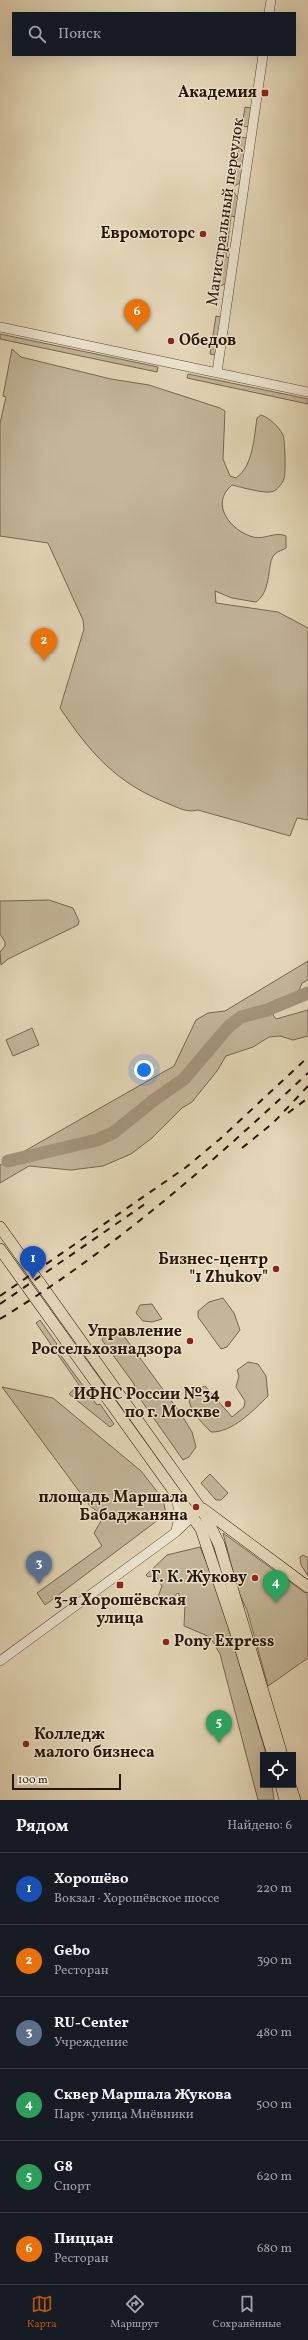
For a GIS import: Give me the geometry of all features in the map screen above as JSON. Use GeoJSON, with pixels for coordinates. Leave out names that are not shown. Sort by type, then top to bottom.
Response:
{"type":"FeatureCollection","features":[{"type":"Feature","properties":{"kind":"main road"},"geometry":{"type":"LineString","coordinates":[[0,1227],[200,1507],[209,1522],[218,1544],[281,1752]]}},
{"type":"Feature","properties":{"kind":"main road"},"geometry":{"type":"LineString","coordinates":[[0,1249],[173,1492],[193,1516],[208,1547],[272,1752]]}},
{"type":"Feature","properties":{"kind":"main road"},"geometry":{"type":"LineString","coordinates":[[200,1507],[234,1530],[308,1587]]}},
{"type":"Feature","properties":{"kind":"main road"},"geometry":{"type":"LineString","coordinates":[[193,1516],[234,1530]]}},
{"type":"Feature","properties":{"kind":"main road"},"geometry":{"type":"LineString","coordinates":[[218,1544],[218,1533],[220,1530],[234,1530]]}},
{"type":"Feature","properties":{"kind":"main road"},"geometry":{"type":"LineString","coordinates":[[282,1788],[284,1800]]}},
{"type":"Feature","properties":{"kind":"main road"},"geometry":{"type":"LineString","coordinates":[[291,1788],[295,1800]]}},
{"type":"Feature","properties":{"kind":"street"},"geometry":{"type":"LineString","coordinates":[[269,12],[271,0]]}},
{"type":"Feature","properties":{"kind":"street","name":"Магистральный переулок"},"geometry":{"type":"LineString","coordinates":[[217,372],[263,56]]}},
{"type":"Feature","properties":{"kind":"street"},"geometry":{"type":"LineString","coordinates":[[0,327],[308,392]]}},
{"type":"Feature","properties":{"kind":"street"},"geometry":{"type":"LineString","coordinates":[[173,1492],[180,1507],[176,1532]]}},
{"type":"Feature","properties":{"kind":"street"},"geometry":{"type":"LineString","coordinates":[[0,1661],[176,1532],[200,1507]]}},
{"type":"Feature","properties":{"kind":"shaded area"},"geometry":{"type":"Polygon","coordinates":[[[245,107],[251,108],[249,127],[242,126],[245,107]]]}},
{"type":"Feature","properties":{"kind":"shaded area"},"geometry":{"type":"Polygon","coordinates":[[[241,137],[247,138],[240,183],[234,186],[241,137]]]}},
{"type":"Feature","properties":{"kind":"shaded area"},"geometry":{"type":"Polygon","coordinates":[[[233,191],[238,198],[236,217],[231,216],[226,257],[230,258],[226,283],[219,287],[233,191]]]}},
{"type":"Feature","properties":{"kind":"shaded area"},"geometry":{"type":"Polygon","coordinates":[[[216,316],[221,317],[215,355],[210,354],[216,316]]]}},
{"type":"Feature","properties":{"kind":"shaded area"},"geometry":{"type":"Polygon","coordinates":[[[0,334],[158,367],[157,372],[0,339],[0,334]]]}},
{"type":"Feature","properties":{"kind":"shaded area"},"geometry":{"type":"Polygon","coordinates":[[[12,349],[21,357],[111,379],[149,385],[220,408],[225,411],[223,459],[230,476],[236,478],[242,473],[252,451],[257,418],[261,415],[268,418],[277,426],[283,435],[285,457],[284,479],[277,489],[271,492],[266,492],[232,485],[225,492],[222,500],[226,516],[237,529],[245,534],[257,538],[278,534],[286,536],[286,548],[276,553],[272,558],[265,591],[256,602],[232,598],[215,591],[216,603],[278,612],[308,628],[308,820],[297,818],[290,836],[198,810],[183,810],[150,796],[119,777],[106,765],[94,753],[60,708],[84,629],[83,620],[48,543],[0,536],[0,423],[6,397],[3,396],[12,349]]]}},
{"type":"Feature","properties":{"kind":"shaded area"},"geometry":{"type":"Polygon","coordinates":[[[188,374],[308,399],[308,404],[187,378],[188,374]]]}},
{"type":"Feature","properties":{"kind":"shaded area"},"geometry":{"type":"Polygon","coordinates":[[[49,900],[73,908],[79,921],[78,925],[8,959],[1,965],[0,952],[5,946],[5,942],[0,934],[0,901],[49,900]]]}},
{"type":"Feature","properties":{"kind":"shaded area"},"geometry":{"type":"Polygon","coordinates":[[[308,961],[308,980],[302,983],[298,993],[275,1000],[272,1004],[273,1015],[276,1019],[308,1010],[308,1036],[293,1040],[280,1036],[269,1037],[253,1047],[226,1056],[217,1071],[192,1102],[182,1108],[152,1138],[131,1154],[103,1166],[71,1170],[29,1166],[0,1183],[0,1165],[174,1066],[196,1020],[208,1013],[225,1011],[308,961]]]}},
{"type":"Feature","properties":{"kind":"shaded area"},"geometry":{"type":"Polygon","coordinates":[[[32,1028],[39,1045],[13,1056],[6,1040],[32,1028]]]}},
{"type":"Feature","properties":{"kind":"shaded area"},"geometry":{"type":"Polygon","coordinates":[[[223,1298],[234,1313],[240,1330],[227,1347],[221,1349],[198,1317],[198,1311],[209,1302],[223,1298]]]}},
{"type":"Feature","properties":{"kind":"shaded area"},"geometry":{"type":"Polygon","coordinates":[[[152,1304],[162,1319],[152,1322],[143,1321],[136,1313],[140,1305],[152,1304]]]}},
{"type":"Feature","properties":{"kind":"shaded area"},"geometry":{"type":"Polygon","coordinates":[[[40,1320],[57,1344],[54,1346],[97,1405],[100,1404],[114,1424],[110,1427],[69,1394],[79,1385],[36,1323],[40,1320]]]}},
{"type":"Feature","properties":{"kind":"shaded area"},"geometry":{"type":"Polygon","coordinates":[[[118,1328],[181,1414],[192,1432],[196,1447],[189,1457],[183,1460],[136,1393],[134,1384],[102,1340],[106,1332],[118,1328]]]}},
{"type":"Feature","properties":{"kind":"shaded area"},"geometry":{"type":"Polygon","coordinates":[[[248,1362],[258,1364],[266,1376],[268,1396],[235,1425],[227,1429],[211,1432],[193,1413],[189,1401],[196,1390],[205,1386],[232,1417],[244,1407],[245,1401],[236,1387],[239,1376],[237,1370],[248,1362]]]}},
{"type":"Feature","properties":{"kind":"shaded area"},"geometry":{"type":"Polygon","coordinates":[[[2,1387],[53,1398],[141,1471],[163,1499],[166,1514],[45,1605],[37,1593],[102,1546],[94,1533],[104,1516],[90,1506],[2,1387]]]}},
{"type":"Feature","properties":{"kind":"shaded area"},"geometry":{"type":"Polygon","coordinates":[[[210,1474],[228,1493],[221,1500],[216,1500],[201,1483],[210,1474]]]}},
{"type":"Feature","properties":{"kind":"shaded area"},"geometry":{"type":"Polygon","coordinates":[[[223,1533],[308,1595],[308,1658],[268,1686],[247,1610],[238,1591],[223,1533]]]}},
{"type":"Feature","properties":{"kind":"shaded area"},"geometry":{"type":"Polygon","coordinates":[[[200,1547],[215,1582],[265,1750],[265,1752],[260,1752],[260,1788],[272,1788],[274,1800],[258,1800],[220,1654],[210,1637],[184,1626],[185,1605],[178,1593],[161,1607],[156,1602],[162,1586],[155,1575],[148,1577],[146,1575],[167,1555],[200,1547]]]}},
{"type":"Feature","properties":{"kind":"shaded area"},"geometry":{"type":"Polygon","coordinates":[[[303,1555],[308,1558],[308,1576],[301,1565],[300,1557],[303,1555]]]}},
{"type":"Feature","properties":{"kind":"waterway"},"geometry":{"type":"LineString","coordinates":[[8,1161],[97,1140],[113,1133],[154,1100],[184,1079],[229,1026],[241,1017],[267,1010],[308,993]]}},
{"type":"Feature","properties":{"kind":"railway"},"geometry":{"type":"LineString","coordinates":[[0,1296],[185,1168],[220,1139],[308,1057]]}},
{"type":"Feature","properties":{"kind":"railway"},"geometry":{"type":"LineString","coordinates":[[0,1319],[42,1292],[122,1235],[235,1140],[308,1073]]}},
{"type":"Feature","properties":{"kind":"railway"},"geometry":{"type":"LineString","coordinates":[[242,1148],[273,1123],[308,1086]]}},
{"type":"Feature","properties":{"kind":"railway"},"geometry":{"type":"LineString","coordinates":[[288,1113],[308,1098]]}},
{"type":"Feature","properties":{"kind":"railway"},"geometry":{"type":"LineString","coordinates":[[0,1304],[145,1204]]}},
{"type":"Feature","properties":{"kind":"place","name":"Академия"},"geometry":{"type":"Point","coordinates":[265,93]}},
{"type":"Feature","properties":{"kind":"place","name":"Евромоторс"},"geometry":{"type":"Point","coordinates":[203,234]}},
{"type":"Feature","properties":{"kind":"place","name":"Пиццан"},"geometry":{"type":"Point","coordinates":[137,332]}},
{"type":"Feature","properties":{"kind":"place","name":"Обедов"},"geometry":{"type":"Point","coordinates":[171,341]}},
{"type":"Feature","properties":{"kind":"place","name":"Gebo"},"geometry":{"type":"Point","coordinates":[44,661]}},
{"type":"Feature","properties":{"kind":"place","name":"Бизнес-центр \"1 Zhukov\""},"geometry":{"type":"Point","coordinates":[276,1269]}},
{"type":"Feature","properties":{"kind":"place","name":"Хорошёво"},"geometry":{"type":"Point","coordinates":[33,1279]}},
{"type":"Feature","properties":{"kind":"place","name":"Управление Россельхознадзора"},"geometry":{"type":"Point","coordinates":[190,1341]}},
{"type":"Feature","properties":{"kind":"place","name":"ИФНС России №34 по г. Москве"},"geometry":{"type":"Point","coordinates":[228,1404]}},
{"type":"Feature","properties":{"kind":"place","name":"площадь Маршала Бабаджаняна"},"geometry":{"type":"Point","coordinates":[196,1507]}},
{"type":"Feature","properties":{"kind":"place","name":"Г. К. Жукову"},"geometry":{"type":"Point","coordinates":[255,1578]}},
{"type":"Feature","properties":{"kind":"place","name":"RU-Center"},"geometry":{"type":"Point","coordinates":[39,1584]}},
{"type":"Feature","properties":{"kind":"place","name":"3-я Хорошёвская улица"},"geometry":{"type":"Point","coordinates":[120,1585]}},
{"type":"Feature","properties":{"kind":"place","name":"Сквер Маршала Жукова"},"geometry":{"type":"Point","coordinates":[276,1603]}},
{"type":"Feature","properties":{"kind":"place","name":"Pony Express"},"geometry":{"type":"Point","coordinates":[166,1642]}},
{"type":"Feature","properties":{"kind":"place","name":"G8"},"geometry":{"type":"Point","coordinates":[219,1743]}},
{"type":"Feature","properties":{"kind":"place","name":"Колледж малого бизнеса"},"geometry":{"type":"Point","coordinates":[26,1744]}}]}
